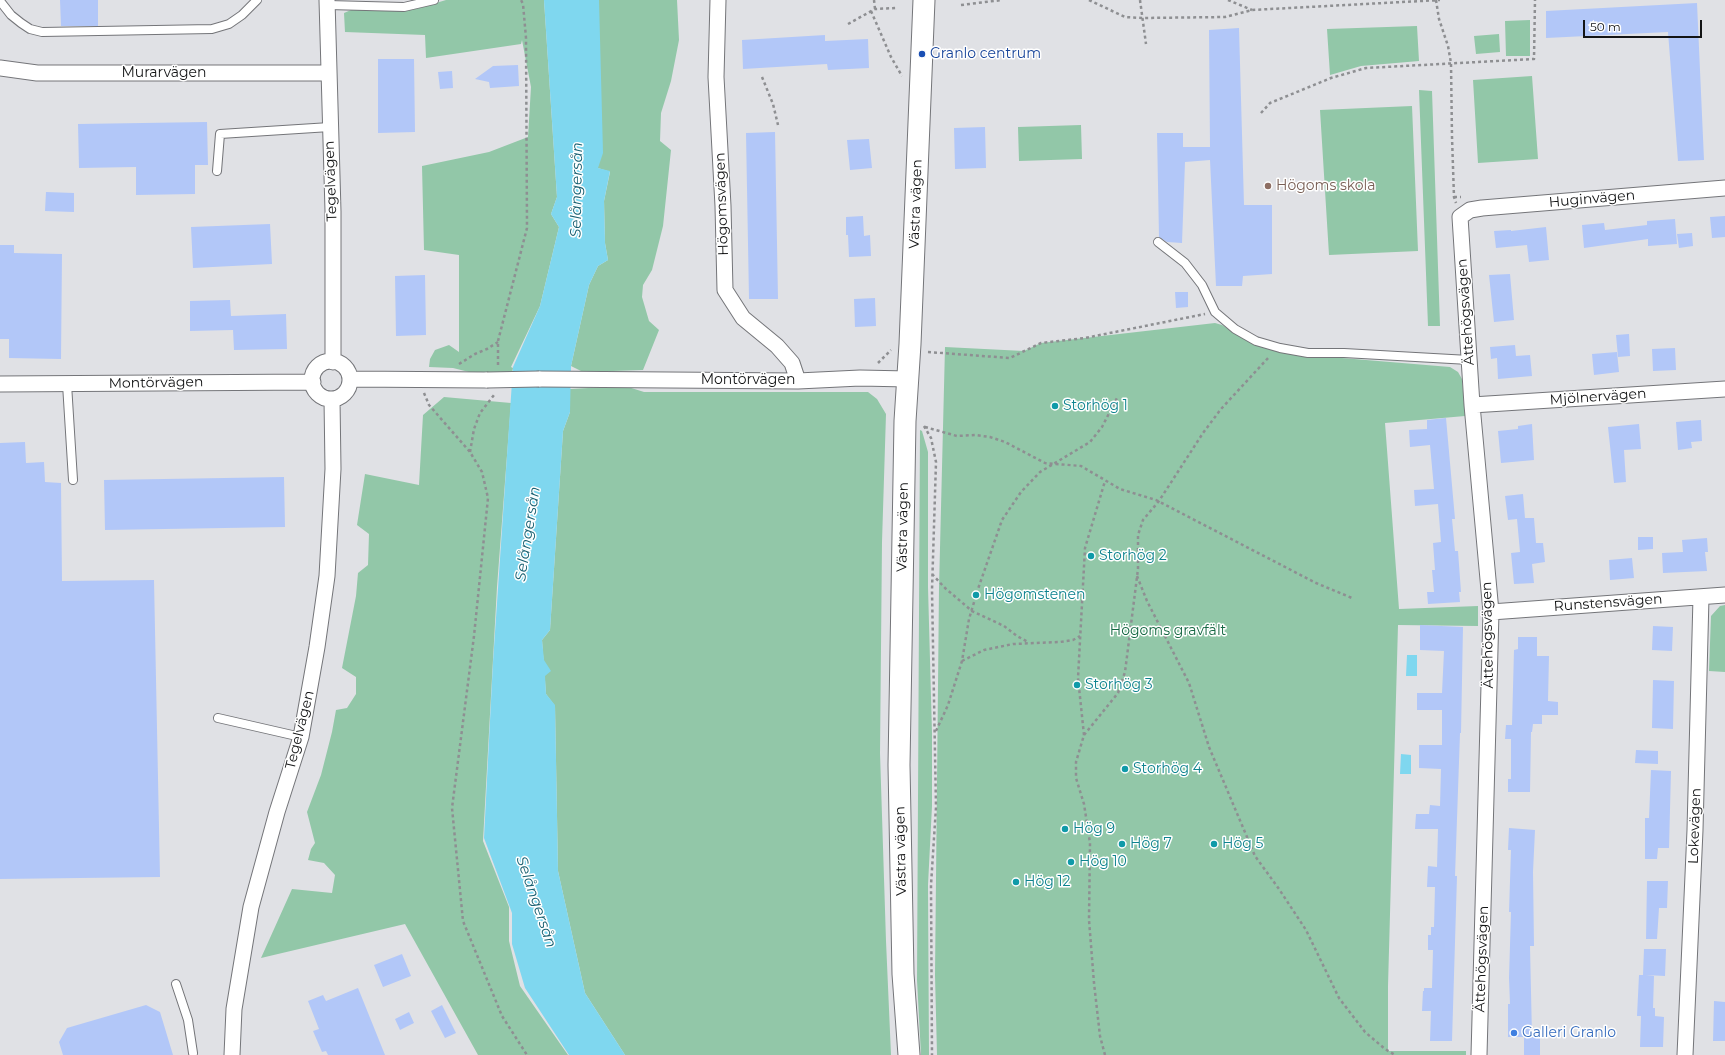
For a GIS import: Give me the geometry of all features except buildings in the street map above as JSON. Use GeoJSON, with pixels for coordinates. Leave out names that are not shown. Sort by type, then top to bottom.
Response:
{"type":"FeatureCollection","features":[{"type":"Feature","properties":{"kind":"street","name":"Högomsvägen"},"geometry":{"type":"LineString","coordinates":[[718,0],[716,77],[723,206],[725,290],[742,318],[777,346],[792,363],[798,381]]}},
{"type":"Feature","properties":{"kind":"street","name":"Västra vägen"},"geometry":{"type":"LineString","coordinates":[[909,1055],[903,974],[899,765],[905,429],[924,0]]}},
{"type":"Feature","properties":{"kind":"street","name":"Tegelvägen"},"geometry":{"type":"LineString","coordinates":[[328,3],[333,211],[333,362]]}},
{"type":"Feature","properties":{"kind":"street","name":"Murarvägen"},"geometry":{"type":"LineString","coordinates":[[0,68],[37,73],[329,73]]}},
{"type":"Feature","properties":{"kind":"street","name":"Huginvägen"},"geometry":{"type":"LineString","coordinates":[[1460,217],[1470,210],[1482,208],[1725,188]]}},
{"type":"Feature","properties":{"kind":"street","name":"Ättehögsvägen"},"geometry":{"type":"LineString","coordinates":[[1460,217],[1472,405],[1491,612],[1479,1055]]}},
{"type":"Feature","properties":{"kind":"street"},"geometry":{"type":"LineString","coordinates":[[333,362],[345,367],[350,379],[350,385],[347,391],[342,396],[332,399],[318,394],[313,382],[313,375],[321,365],[333,362]]}},
{"type":"Feature","properties":{"kind":"street","name":"Montörvägen"},"geometry":{"type":"LineString","coordinates":[[492,385],[588,379],[798,381],[860,378],[908,379]]}},
{"type":"Feature","properties":{"kind":"street"},"geometry":{"type":"LineString","coordinates":[[350,379],[449,380],[492,385]]}},
{"type":"Feature","properties":{"kind":"street","name":"Montörvägen"},"geometry":{"type":"LineString","coordinates":[[0,384],[313,382]]}},
{"type":"Feature","properties":{"kind":"street","name":"Mjölnervägen"},"geometry":{"type":"LineString","coordinates":[[1472,405],[1725,389]]}},
{"type":"Feature","properties":{"kind":"street","name":"Tegelvägen"},"geometry":{"type":"LineString","coordinates":[[232,1055],[234,1009],[251,907],[277,812],[301,738],[318,648],[327,576],[333,469],[332,399]]}},
{"type":"Feature","properties":{"kind":"street","name":"Runstensvägen"},"geometry":{"type":"LineString","coordinates":[[1491,612],[1725,595]]}},
{"type":"Feature","properties":{"kind":"street","name":"Lokevägen"},"geometry":{"type":"LineString","coordinates":[[1685,1055],[1695,830],[1701,597]]}},
{"type":"Feature","properties":{"kind":"lane"},"geometry":{"type":"LineString","coordinates":[[0,1],[11,15],[21,23],[30,29],[42,32],[212,29],[233,22],[242,16],[256,0]]}},
{"type":"Feature","properties":{"kind":"lane"},"geometry":{"type":"LineString","coordinates":[[328,3],[404,7],[434,0]]}},
{"type":"Feature","properties":{"kind":"lane"},"geometry":{"type":"LineString","coordinates":[[217,171],[220,134],[330,127]]}},
{"type":"Feature","properties":{"kind":"lane"},"geometry":{"type":"LineString","coordinates":[[1158,242],[1185,263],[1202,284],[1215,312],[1234,329],[1256,341],[1277,348],[1308,353],[1344,353],[1469,360]]}},
{"type":"Feature","properties":{"kind":"lane"},"geometry":{"type":"LineString","coordinates":[[67,384],[73,480]]}},
{"type":"Feature","properties":{"kind":"lane"},"geometry":{"type":"LineString","coordinates":[[218,718],[301,738]]}},
{"type":"Feature","properties":{"kind":"lane"},"geometry":{"type":"LineString","coordinates":[[176,984],[188,1020],[193,1053]]}},
{"type":"Feature","properties":{"kind":"path"},"geometry":{"type":"LineString","coordinates":[[498,369],[498,341],[526,228],[526,38],[523,4],[521,0]]}},
{"type":"Feature","properties":{"kind":"path"},"geometry":{"type":"LineString","coordinates":[[874,0],[875,9]]}},
{"type":"Feature","properties":{"kind":"path"},"geometry":{"type":"LineString","coordinates":[[961,5],[1002,0]]}},
{"type":"Feature","properties":{"kind":"path"},"geometry":{"type":"LineString","coordinates":[[1089,0],[1125,17],[1142,18],[1225,17],[1252,10],[1440,0]]}},
{"type":"Feature","properties":{"kind":"path"},"geometry":{"type":"LineString","coordinates":[[1228,0],[1252,10]]}},
{"type":"Feature","properties":{"kind":"path"},"geometry":{"type":"LineString","coordinates":[[1340,0],[1340,5]]}},
{"type":"Feature","properties":{"kind":"path"},"geometry":{"type":"LineString","coordinates":[[1436,0],[1439,19],[1448,46],[1451,63],[1454,197],[1460,217]]}},
{"type":"Feature","properties":{"kind":"path"},"geometry":{"type":"LineString","coordinates":[[1261,113],[1270,103],[1331,78],[1366,68],[1534,59],[1535,0]]}},
{"type":"Feature","properties":{"kind":"path"},"geometry":{"type":"LineString","coordinates":[[1140,1],[1146,44]]}},
{"type":"Feature","properties":{"kind":"path"},"geometry":{"type":"LineString","coordinates":[[848,24],[875,9],[896,8]]}},
{"type":"Feature","properties":{"kind":"path"},"geometry":{"type":"LineString","coordinates":[[871,11],[891,57],[903,78]]}},
{"type":"Feature","properties":{"kind":"path"},"geometry":{"type":"LineString","coordinates":[[762,77],[773,104],[778,125]]}},
{"type":"Feature","properties":{"kind":"path"},"geometry":{"type":"LineString","coordinates":[[922,352],[1010,358],[1041,343],[1085,338],[1215,312]]}},
{"type":"Feature","properties":{"kind":"path"},"geometry":{"type":"LineString","coordinates":[[449,380],[456,367],[462,361],[487,349],[498,341]]}},
{"type":"Feature","properties":{"kind":"path"},"geometry":{"type":"LineString","coordinates":[[1105,1055],[1100,1036],[1093,976],[1089,920],[1090,843],[1084,804],[1076,778],[1076,762],[1084,735],[1118,693],[1125,672],[1137,576],[1139,530],[1146,515],[1159,501],[1203,433],[1221,409],[1277,348]]}},
{"type":"Feature","properties":{"kind":"path"},"geometry":{"type":"LineString","coordinates":[[470,452],[474,429],[492,385]]}},
{"type":"Feature","properties":{"kind":"path"},"geometry":{"type":"LineString","coordinates":[[935,731],[948,705],[962,662],[972,611],[1002,520],[1020,492],[1040,472],[1090,442],[1102,427],[1118,396]]}},
{"type":"Feature","properties":{"kind":"path"},"geometry":{"type":"LineString","coordinates":[[426,398],[429,406],[470,452],[482,472],[488,498],[474,636],[452,808],[463,921],[502,1016],[527,1055]]}},
{"type":"Feature","properties":{"kind":"path"},"geometry":{"type":"LineString","coordinates":[[920,424],[924,427],[931,438],[936,462],[932,574],[936,808],[931,885],[932,1055]]}},
{"type":"Feature","properties":{"kind":"path"},"geometry":{"type":"LineString","coordinates":[[924,427],[957,436],[974,435],[990,437],[1005,442],[1045,463],[1081,466],[1120,489],[1159,501],[1316,583],[1352,598]]}},
{"type":"Feature","properties":{"kind":"path"},"geometry":{"type":"LineString","coordinates":[[1084,735],[1078,678],[1085,548],[1105,481]]}},
{"type":"Feature","properties":{"kind":"path"},"geometry":{"type":"LineString","coordinates":[[932,574],[972,611],[1004,626],[1017,636],[1029,642]]}},
{"type":"Feature","properties":{"kind":"path"},"geometry":{"type":"LineString","coordinates":[[1137,576],[1147,601],[1189,683],[1209,747],[1255,856],[1306,930],[1338,998],[1366,1032],[1385,1049],[1396,1055]]}},
{"type":"Feature","properties":{"kind":"path"},"geometry":{"type":"LineString","coordinates":[[962,662],[984,650],[1029,642],[1060,642],[1080,636]]}},
{"type":"Feature","properties":{"kind":"green space"},"geometry":{"type":"Polygon","coordinates":[[[446,0],[544,0],[557,197],[551,214],[559,227],[540,306],[511,367],[513,368],[512,373],[477,374],[453,368],[429,367],[430,359],[435,350],[449,345],[459,352],[459,255],[424,250],[422,166],[489,152],[528,137],[531,87],[522,40],[521,44],[426,58],[425,35],[345,32],[344,13],[351,10],[416,9],[446,0]]]}},
{"type":"Feature","properties":{"kind":"green space"},"geometry":{"type":"Polygon","coordinates":[[[599,0],[677,0],[679,40],[671,81],[661,113],[660,141],[671,150],[663,226],[652,270],[643,285],[642,297],[649,321],[659,330],[643,370],[583,372],[571,366],[589,285],[598,266],[608,260],[605,243],[604,201],[610,172],[598,168],[599,0]]]}},
{"type":"Feature","properties":{"kind":"green space"},"geometry":{"type":"Polygon","coordinates":[[[1530,20],[1530,56],[1506,56],[1505,21],[1530,20]]]}},
{"type":"Feature","properties":{"kind":"green space"},"geometry":{"type":"Polygon","coordinates":[[[1417,26],[1419,61],[1361,66],[1330,75],[1327,29],[1417,26]]]}},
{"type":"Feature","properties":{"kind":"green space"},"geometry":{"type":"Polygon","coordinates":[[[1499,34],[1500,52],[1476,54],[1474,36],[1499,34]]]}},
{"type":"Feature","properties":{"kind":"green space"},"geometry":{"type":"Polygon","coordinates":[[[1532,76],[1538,159],[1478,163],[1473,80],[1532,76]]]}},
{"type":"Feature","properties":{"kind":"green space"},"geometry":{"type":"Polygon","coordinates":[[[1419,90],[1432,91],[1440,326],[1428,326],[1419,90]]]}},
{"type":"Feature","properties":{"kind":"green space"},"geometry":{"type":"Polygon","coordinates":[[[1412,106],[1418,251],[1329,255],[1320,110],[1412,106]]]}},
{"type":"Feature","properties":{"kind":"green space"},"geometry":{"type":"Polygon","coordinates":[[[1081,125],[1082,159],[1019,161],[1018,127],[1081,125]]]}},
{"type":"Feature","properties":{"kind":"green space","name":"Högoms gravfält"},"geometry":{"type":"Polygon","coordinates":[[[1215,323],[1222,325],[1241,337],[1261,346],[1294,354],[1450,367],[1458,372],[1462,379],[1465,416],[1385,423],[1399,609],[1478,606],[1478,626],[1398,625],[1388,986],[1388,1051],[1466,1051],[1466,1055],[937,1055],[935,975],[939,588],[945,347],[1024,351],[1041,343],[1215,323]]]}},
{"type":"Feature","properties":{"kind":"green space"},"geometry":{"type":"Polygon","coordinates":[[[625,386],[644,392],[868,392],[877,399],[886,414],[882,542],[880,753],[891,1055],[625,1055],[585,993],[558,871],[555,706],[546,694],[542,640],[550,630],[563,431],[570,412],[570,389],[625,386]]]}},
{"type":"Feature","properties":{"kind":"green space"},"geometry":{"type":"Polygon","coordinates":[[[444,397],[511,403],[497,587],[483,841],[509,907],[509,941],[520,986],[568,1055],[478,1055],[405,924],[261,958],[292,889],[332,893],[335,875],[324,863],[308,860],[311,849],[315,843],[307,812],[321,775],[336,710],[347,708],[356,694],[356,677],[342,668],[356,596],[358,573],[368,565],[369,534],[357,525],[365,474],[419,485],[423,415],[444,397]]]}},
{"type":"Feature","properties":{"kind":"green space"},"geometry":{"type":"Polygon","coordinates":[[[920,430],[922,431],[928,452],[928,587],[932,733],[932,806],[928,885],[929,1055],[921,1055],[917,980],[920,430]]]}},
{"type":"Feature","properties":{"kind":"green space"},"geometry":{"type":"Polygon","coordinates":[[[1725,605],[1725,672],[1709,671],[1711,616],[1720,606],[1725,605]]]}},
{"type":"Feature","properties":{"kind":"water","name":"Selångersån"},"geometry":{"type":"Polygon","coordinates":[[[544,0],[599,0],[603,153],[598,168],[610,171],[604,201],[605,243],[608,260],[598,266],[589,285],[571,366],[570,412],[563,431],[550,630],[542,640],[544,660],[551,671],[545,676],[546,694],[555,705],[558,871],[585,993],[625,1055],[569,1055],[525,988],[512,944],[512,913],[484,838],[493,662],[513,367],[540,306],[559,227],[551,214],[557,197],[544,0]]]}},
{"type":"Feature","properties":{"kind":"water"},"geometry":{"type":"Polygon","coordinates":[[[1407,655],[1417,655],[1417,676],[1406,676],[1407,655]]]}},
{"type":"Feature","properties":{"kind":"water"},"geometry":{"type":"Polygon","coordinates":[[[1401,754],[1411,755],[1411,774],[1400,774],[1401,754]]]}},
{"type":"Feature","properties":{"kind":"place","name":"Granlo centrum"},"geometry":{"type":"Point","coordinates":[922,54]}},
{"type":"Feature","properties":{"kind":"place","name":"Högoms skola"},"geometry":{"type":"Point","coordinates":[1268,186]}},
{"type":"Feature","properties":{"kind":"place","name":"Storhög 1"},"geometry":{"type":"Point","coordinates":[1055,406]}},
{"type":"Feature","properties":{"kind":"place","name":"Storhög 2"},"geometry":{"type":"Point","coordinates":[1091,556]}},
{"type":"Feature","properties":{"kind":"place","name":"Högomstenen"},"geometry":{"type":"Point","coordinates":[976,595]}},
{"type":"Feature","properties":{"kind":"place","name":"Storhög 3"},"geometry":{"type":"Point","coordinates":[1077,685]}},
{"type":"Feature","properties":{"kind":"place","name":"Storhög 4"},"geometry":{"type":"Point","coordinates":[1125,769]}},
{"type":"Feature","properties":{"kind":"place","name":"Hög 9"},"geometry":{"type":"Point","coordinates":[1065,829]}},
{"type":"Feature","properties":{"kind":"place","name":"Hög 7"},"geometry":{"type":"Point","coordinates":[1122,844]}},
{"type":"Feature","properties":{"kind":"place","name":"Hög 5"},"geometry":{"type":"Point","coordinates":[1214,844]}},
{"type":"Feature","properties":{"kind":"place","name":"Hög 10"},"geometry":{"type":"Point","coordinates":[1071,862]}},
{"type":"Feature","properties":{"kind":"place","name":"Hög 12"},"geometry":{"type":"Point","coordinates":[1016,882]}},
{"type":"Feature","properties":{"kind":"place","name":"Galleri Granlo"},"geometry":{"type":"Point","coordinates":[1514,1033]}}]}
